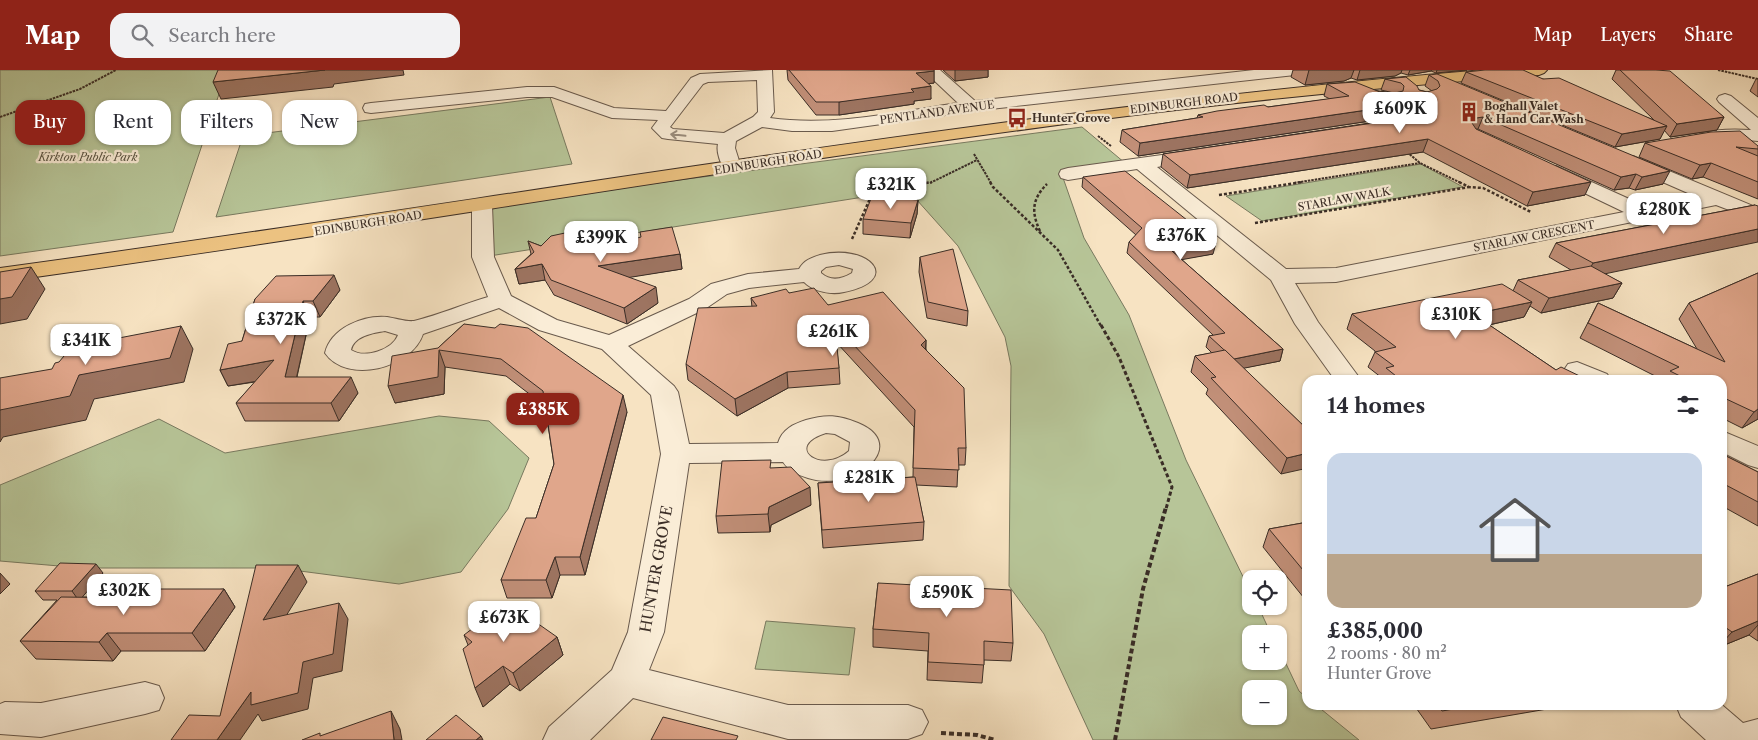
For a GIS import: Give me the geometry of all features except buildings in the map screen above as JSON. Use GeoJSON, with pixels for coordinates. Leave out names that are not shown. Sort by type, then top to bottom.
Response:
{"type":"FeatureCollection","features":[{"type":"Feature","properties":{"kind":"main road","name":"EDINBURGH ROAD"},"geometry":{"type":"LineString","coordinates":[[0,275],[166,254],[732,167],[1074,117],[1208,100],[1402,80],[1428,90],[1540,70]]}},
{"type":"Feature","properties":{"kind":"street"},"geometry":{"type":"LineString","coordinates":[[931,70],[972,106]]}},
{"type":"Feature","properties":{"kind":"street","name":"PENTLAND AVENUE"},"geometry":{"type":"LineString","coordinates":[[759,121],[792,126],[832,126],[972,106],[1295,70]]}},
{"type":"Feature","properties":{"kind":"street"},"geometry":{"type":"LineString","coordinates":[[764,73],[766,112],[759,121],[727,139],[668,134],[661,128],[671,116],[691,77],[764,73]]}},
{"type":"Feature","properties":{"kind":"street"},"geometry":{"type":"LineString","coordinates":[[1352,85],[1386,99]]}},
{"type":"Feature","properties":{"kind":"street"},"geometry":{"type":"LineString","coordinates":[[1428,90],[1469,93]]}},
{"type":"Feature","properties":{"kind":"street"},"geometry":{"type":"LineString","coordinates":[[371,108],[527,92],[554,92],[612,112],[671,116]]}},
{"type":"Feature","properties":{"kind":"street"},"geometry":{"type":"LineString","coordinates":[[1725,99],[1758,127]]}},
{"type":"Feature","properties":{"kind":"street"},"geometry":{"type":"LineString","coordinates":[[1689,140],[1736,134],[1758,136]]}},
{"type":"Feature","properties":{"kind":"street"},"geometry":{"type":"LineString","coordinates":[[1707,137],[1750,153]]}},
{"type":"Feature","properties":{"kind":"street"},"geometry":{"type":"LineString","coordinates":[[727,139],[726,148],[732,167]]}},
{"type":"Feature","properties":{"kind":"street"},"geometry":{"type":"LineString","coordinates":[[1642,149],[1615,154],[1758,215]]}},
{"type":"Feature","properties":{"kind":"street"},"geometry":{"type":"LineString","coordinates":[[1068,174],[1218,152]]}},
{"type":"Feature","properties":{"kind":"street"},"geometry":{"type":"LineString","coordinates":[[1139,164],[1187,200],[1280,276],[1307,324],[1344,375]]}},
{"type":"Feature","properties":{"kind":"street"},"geometry":{"type":"LineString","coordinates":[[1540,165],[1645,214]]}},
{"type":"Feature","properties":{"kind":"street","name":"STARLAW CRESCENT"},"geometry":{"type":"LineString","coordinates":[[1280,276],[1336,275],[1718,199]]}},
{"type":"Feature","properties":{"kind":"street"},"geometry":{"type":"LineString","coordinates":[[410,330],[501,300],[483,257],[482,206]]}},
{"type":"Feature","properties":{"kind":"street"},"geometry":{"type":"LineString","coordinates":[[611,344],[697,304],[719,289],[748,281],[809,275],[818,283],[835,286],[859,280],[865,272],[864,267],[859,263],[844,258]]}},
{"type":"Feature","properties":{"kind":"street","name":"HUNTER GROVE"},"geometry":{"type":"LineString","coordinates":[[501,300],[548,325],[611,344],[664,392],[676,454],[646,632],[626,680],[563,740]]}},
{"type":"Feature","properties":{"kind":"street"},"geometry":{"type":"LineString","coordinates":[[1727,442],[1758,458]]}},
{"type":"Feature","properties":{"kind":"street"},"geometry":{"type":"LineString","coordinates":[[676,454],[791,452]]}},
{"type":"Feature","properties":{"kind":"street"},"geometry":{"type":"LineString","coordinates":[[626,680],[789,731],[908,722]]}},
{"type":"Feature","properties":{"kind":"street"},"geometry":{"type":"LineString","coordinates":[[2,716],[41,720],[145,698]]}},
{"type":"Feature","properties":{"kind":"street"},"geometry":{"type":"LineString","coordinates":[[1701,710],[1734,740]]}},
{"type":"Feature","properties":{"kind":"street"},"geometry":{"type":"LineString","coordinates":[[1745,740],[1758,737]]}},
{"type":"Feature","properties":{"kind":"path"},"geometry":{"type":"LineString","coordinates":[[0,118],[80,89],[116,70]]}},
{"type":"Feature","properties":{"kind":"path"},"geometry":{"type":"LineString","coordinates":[[1718,70],[1758,78]]}},
{"type":"Feature","properties":{"kind":"path"},"geometry":{"type":"LineString","coordinates":[[1074,117],[1139,164]]}},
{"type":"Feature","properties":{"kind":"path"},"geometry":{"type":"LineString","coordinates":[[965,132],[977,160],[993,187],[1058,250],[1119,357],[1172,487],[1143,589],[1115,740]]}},
{"type":"Feature","properties":{"kind":"path","name":"STARLAW WALK"},"geometry":{"type":"LineString","coordinates":[[1406,151],[1420,163],[1468,187]]}},
{"type":"Feature","properties":{"kind":"path"},"geometry":{"type":"LineString","coordinates":[[844,258],[873,192],[928,184],[977,160]]}},
{"type":"Feature","properties":{"kind":"path","name":"STARLAW WALK"},"geometry":{"type":"LineString","coordinates":[[1187,200],[1420,163]]}},
{"type":"Feature","properties":{"kind":"path"},"geometry":{"type":"LineString","coordinates":[[1043,235],[1032,214],[1032,203],[1045,186],[1055,178],[1068,174]]}},
{"type":"Feature","properties":{"kind":"path","name":"STARLAW WALK"},"geometry":{"type":"LineString","coordinates":[[1223,229],[1468,187],[1483,188],[1564,230]]}},
{"type":"Feature","properties":{"kind":"path"},"geometry":{"type":"LineString","coordinates":[[908,722],[928,733],[977,735],[994,740]]}},
{"type":"Feature","properties":{"kind":"green space","name":"Kirkton Public Park"},"geometry":{"type":"Polygon","coordinates":[[[0,70],[227,70],[217,100],[181,100],[181,145],[202,145],[173,232],[0,256],[0,70]]]}},
{"type":"Feature","properties":{"kind":"green space"},"geometry":{"type":"Polygon","coordinates":[[[550,97],[572,164],[216,217],[240,145],[272,145],[272,132],[282,131],[282,145],[357,145],[357,122],[550,97]]]}},
{"type":"Feature","properties":{"kind":"green space"},"geometry":{"type":"Polygon","coordinates":[[[1082,127],[1125,163],[1061,172],[1084,238],[1129,315],[1186,460],[1242,575],[1242,615],[1262,615],[1267,625],[1242,625],[1242,670],[1287,670],[1287,666],[1302,694],[1302,710],[1322,710],[1359,740],[1093,740],[1044,634],[1009,586],[1011,366],[1005,337],[958,246],[908,190],[483,257],[482,206],[1082,127]]]}},
{"type":"Feature","properties":{"kind":"green space"},"geometry":{"type":"Polygon","coordinates":[[[1421,164],[1463,187],[1262,221],[1226,196],[1421,164]]]}},
{"type":"Feature","properties":{"kind":"green space"},"geometry":{"type":"Polygon","coordinates":[[[439,416],[489,421],[529,458],[508,509],[461,572],[399,584],[277,568],[83,568],[0,561],[0,485],[159,419],[225,453],[439,416]]]}},
{"type":"Feature","properties":{"kind":"green space"},"geometry":{"type":"Polygon","coordinates":[[[766,621],[855,628],[849,675],[755,669],[766,621]]]}},
{"type":"Feature","properties":{"kind":"place","name":"Boghall Valet & Hand Car Wash"},"geometry":{"type":"Point","coordinates":[1469,112]}},
{"type":"Feature","properties":{"kind":"place","name":"Hunter Grove"},"geometry":{"type":"Point","coordinates":[1017,118]}}]}
